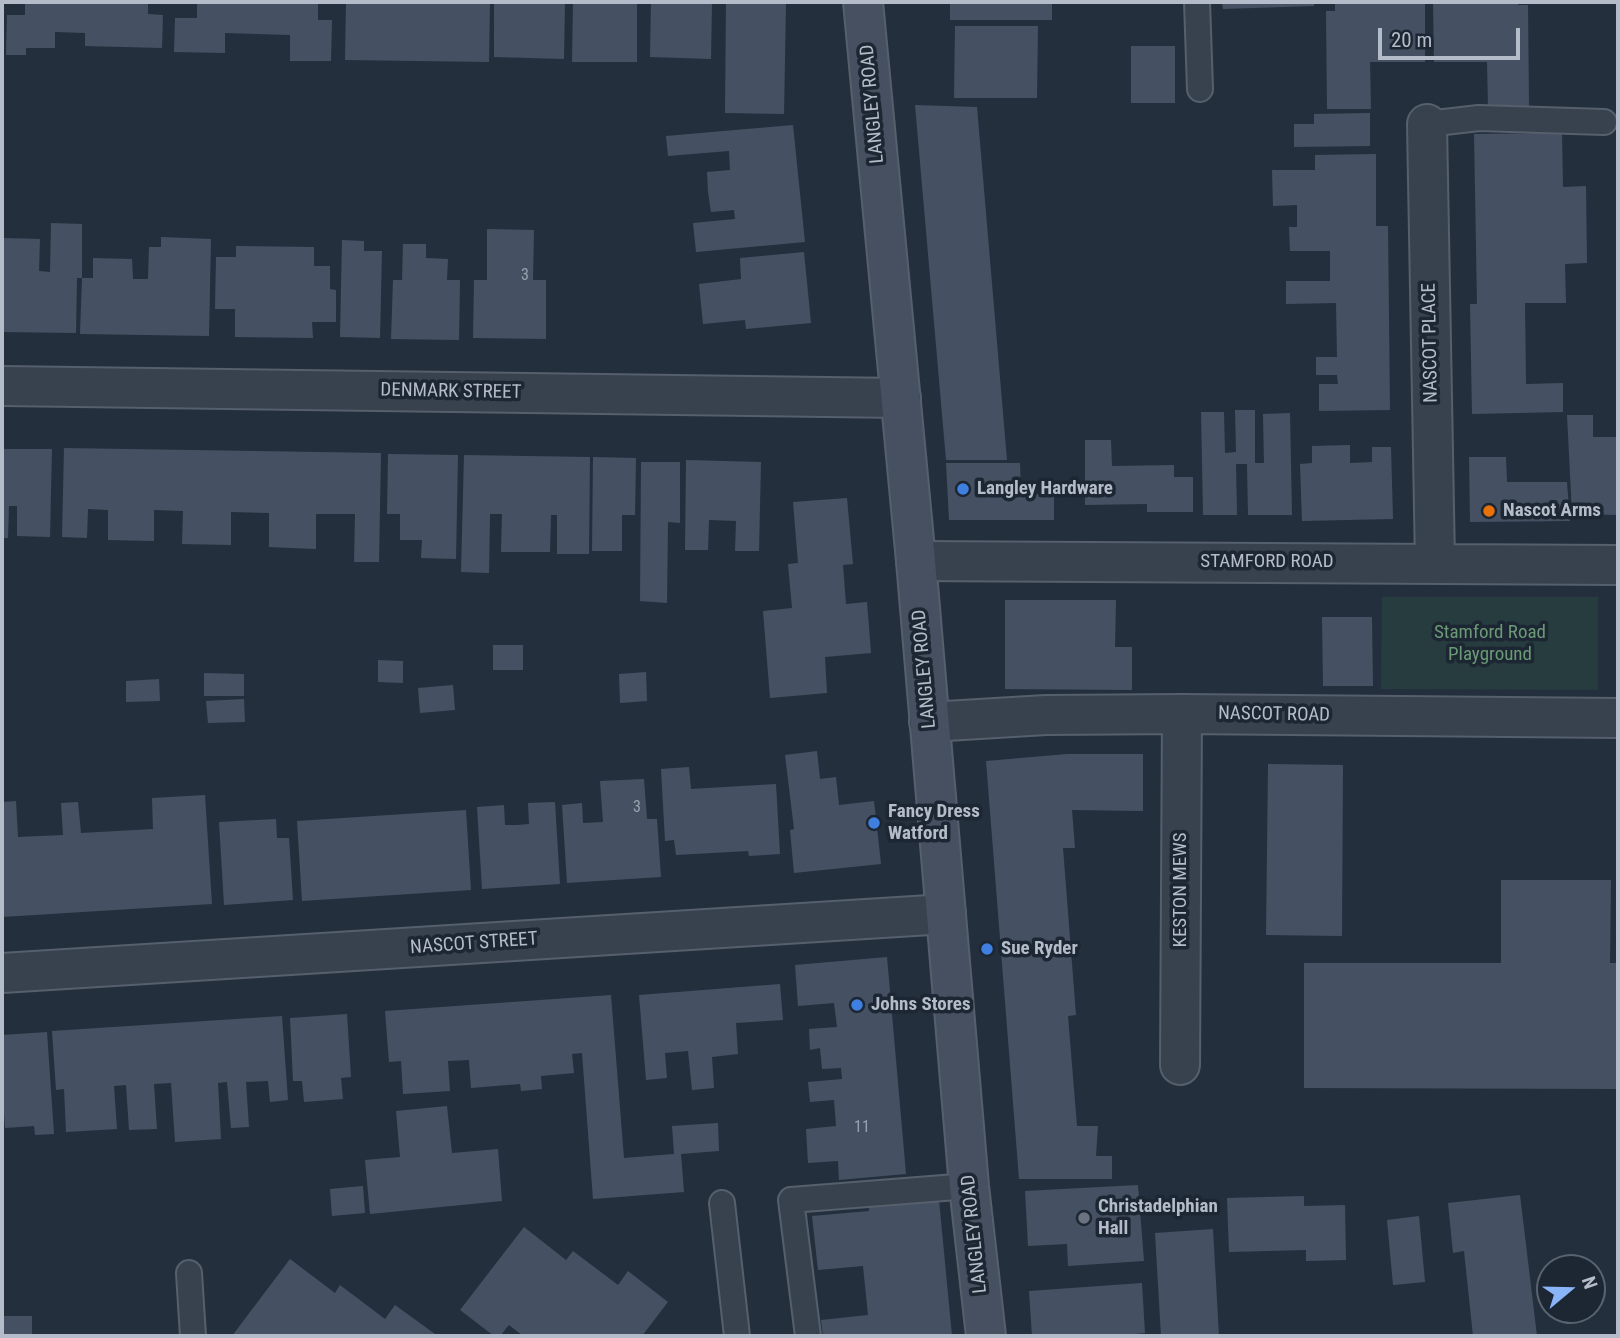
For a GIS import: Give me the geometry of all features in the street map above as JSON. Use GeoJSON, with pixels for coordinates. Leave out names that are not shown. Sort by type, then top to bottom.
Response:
{"type":"FeatureCollection","features":[{"type":"Feature","properties":{"kind":"street","name":"LANGLEY ROAD"},"geometry":{"type":"LineString","coordinates":[[863,2],[916,561],[969,1186],[986,1336]]}},
{"type":"Feature","properties":{"kind":"street","name":"NASCOT PLACE"},"geometry":{"type":"LineString","coordinates":[[1427,124],[1435,563]]}},
{"type":"Feature","properties":{"kind":"street","name":"DENMARK STREET"},"geometry":{"type":"LineString","coordinates":[[2,386],[901,398]]}},
{"type":"Feature","properties":{"kind":"street","name":"STAMFORD ROAD"},"geometry":{"type":"LineString","coordinates":[[916,561],[1618,565]]}},
{"type":"Feature","properties":{"kind":"street","name":"NASCOT ROAD"},"geometry":{"type":"LineString","coordinates":[[929,722],[1046,715],[1182,714],[1618,718]]}},
{"type":"Feature","properties":{"kind":"street","name":"KESTON MEWS"},"geometry":{"type":"LineString","coordinates":[[1180,1065],[1182,714]]}},
{"type":"Feature","properties":{"kind":"street","name":"NASCOT STREET"},"geometry":{"type":"LineString","coordinates":[[2,973],[946,914]]}},
{"type":"Feature","properties":{"kind":"lane"},"geometry":{"type":"LineString","coordinates":[[1197,2],[1200,89]]}},
{"type":"Feature","properties":{"kind":"lane"},"geometry":{"type":"LineString","coordinates":[[1427,124],[1479,118],[1604,122]]}},
{"type":"Feature","properties":{"kind":"lane"},"geometry":{"type":"LineString","coordinates":[[808,1336],[791,1200],[969,1186]]}},
{"type":"Feature","properties":{"kind":"lane"},"geometry":{"type":"LineString","coordinates":[[722,1203],[737,1336]]}},
{"type":"Feature","properties":{"kind":"lane"},"geometry":{"type":"LineString","coordinates":[[189,1273],[192,1336]]}},
{"type":"Feature","properties":{"kind":"green space","name":"Stamford Road Playground"},"geometry":{"type":"Polygon","coordinates":[[[1382,597],[1598,597],[1598,690],[1381,689],[1382,597]]]}},
{"type":"Feature","properties":{"kind":"building"},"geometry":{"type":"Polygon","coordinates":[[[25,2],[148,2],[148,14],[163,15],[162,48],[85,46],[85,33],[55,32],[55,48],[26,48],[26,55],[6,55],[7,15],[25,15],[25,2]]]}},
{"type":"Feature","properties":{"kind":"building"},"geometry":{"type":"Polygon","coordinates":[[[197,2],[318,2],[318,20],[332,20],[331,61],[290,61],[290,35],[225,33],[225,53],[174,52],[175,18],[197,18],[197,2]]]}},
{"type":"Feature","properties":{"kind":"building"},"geometry":{"type":"Polygon","coordinates":[[[346,2],[490,2],[489,62],[345,60],[346,2]]]}},
{"type":"Feature","properties":{"kind":"building"},"geometry":{"type":"Polygon","coordinates":[[[494,2],[565,2],[564,59],[494,57],[494,2]]]}},
{"type":"Feature","properties":{"kind":"building"},"geometry":{"type":"Polygon","coordinates":[[[573,2],[637,2],[637,62],[572,62],[573,2]]]}},
{"type":"Feature","properties":{"kind":"building"},"geometry":{"type":"Polygon","coordinates":[[[651,2],[712,2],[711,59],[650,57],[651,2]]]}},
{"type":"Feature","properties":{"kind":"building"},"geometry":{"type":"Polygon","coordinates":[[[726,2],[786,2],[784,114],[725,113],[726,2]]]}},
{"type":"Feature","properties":{"kind":"building"},"geometry":{"type":"Polygon","coordinates":[[[950,2],[1052,2],[1052,20],[950,20],[950,2]]]}},
{"type":"Feature","properties":{"kind":"building"},"geometry":{"type":"Polygon","coordinates":[[[1222,2],[1314,2],[1314,6],[1223,9],[1222,2]]]}},
{"type":"Feature","properties":{"kind":"building"},"geometry":{"type":"Polygon","coordinates":[[[1335,2],[1425,2],[1425,62],[1370,62],[1371,109],[1327,109],[1326,11],[1335,11],[1335,2]]]}},
{"type":"Feature","properties":{"kind":"building"},"geometry":{"type":"Polygon","coordinates":[[[1433,2],[1518,2],[1518,5],[1528,5],[1529,106],[1488,106],[1487,62],[1434,62],[1433,2]]]}},
{"type":"Feature","properties":{"kind":"building"},"geometry":{"type":"Polygon","coordinates":[[[955,26],[1038,26],[1037,98],[954,98],[955,26]]]}},
{"type":"Feature","properties":{"kind":"building"},"geometry":{"type":"Polygon","coordinates":[[[1131,46],[1175,46],[1175,103],[1131,103],[1131,46]]]}},
{"type":"Feature","properties":{"kind":"building"},"geometry":{"type":"Polygon","coordinates":[[[915,105],[977,107],[1007,460],[946,460],[915,105]]]}},
{"type":"Feature","properties":{"kind":"building"},"geometry":{"type":"Polygon","coordinates":[[[1370,113],[1370,146],[1294,147],[1294,124],[1314,124],[1314,114],[1370,113]]]}},
{"type":"Feature","properties":{"kind":"building"},"geometry":{"type":"Polygon","coordinates":[[[793,125],[805,242],[696,252],[693,223],[735,219],[734,210],[711,212],[708,192],[707,172],[730,170],[729,151],[668,156],[666,136],[793,125]]]}},
{"type":"Feature","properties":{"kind":"building"},"geometry":{"type":"Polygon","coordinates":[[[1562,133],[1563,187],[1586,186],[1587,263],[1565,264],[1566,303],[1525,303],[1526,384],[1563,383],[1563,412],[1472,414],[1470,304],[1477,304],[1474,134],[1562,133]]]}},
{"type":"Feature","properties":{"kind":"building"},"geometry":{"type":"Polygon","coordinates":[[[1376,154],[1376,226],[1388,226],[1390,410],[1319,411],[1319,384],[1338,384],[1337,375],[1316,375],[1316,357],[1337,357],[1336,303],[1286,304],[1286,281],[1330,281],[1330,251],[1290,251],[1289,227],[1297,227],[1297,205],[1273,206],[1272,170],[1315,170],[1315,155],[1376,154]]]}},
{"type":"Feature","properties":{"kind":"building"},"geometry":{"type":"Polygon","coordinates":[[[51,223],[82,224],[82,278],[77,278],[76,333],[2,332],[2,238],[40,239],[39,271],[50,272],[51,223]]]}},
{"type":"Feature","properties":{"kind":"building"},"geometry":{"type":"Polygon","coordinates":[[[487,229],[534,230],[533,280],[546,280],[546,339],[473,338],[474,280],[487,280],[487,229]]]}},
{"type":"Feature","properties":{"kind":"building"},"geometry":{"type":"Polygon","coordinates":[[[161,237],[211,239],[209,336],[80,334],[82,278],[93,278],[93,258],[132,259],[133,279],[148,279],[149,247],[161,247],[161,237]]]}},
{"type":"Feature","properties":{"kind":"building"},"geometry":{"type":"Polygon","coordinates":[[[342,240],[364,241],[364,251],[382,251],[380,338],[340,337],[342,240]]]}},
{"type":"Feature","properties":{"kind":"building"},"geometry":{"type":"Polygon","coordinates":[[[403,244],[426,244],[426,258],[448,259],[447,280],[460,280],[459,340],[391,339],[393,280],[402,280],[403,244]]]}},
{"type":"Feature","properties":{"kind":"building"},"geometry":{"type":"Polygon","coordinates":[[[236,246],[314,247],[314,266],[330,266],[330,289],[336,290],[336,322],[312,322],[313,338],[235,337],[235,309],[215,309],[216,257],[236,257],[236,246]]]}},
{"type":"Feature","properties":{"kind":"building"},"geometry":{"type":"Polygon","coordinates":[[[804,252],[811,323],[746,329],[745,320],[703,324],[699,284],[741,279],[740,258],[804,252]]]}},
{"type":"Feature","properties":{"kind":"building"},"geometry":{"type":"Polygon","coordinates":[[[1235,410],[1255,410],[1255,463],[1264,463],[1263,414],[1290,413],[1292,515],[1248,515],[1247,464],[1236,464],[1237,515],[1203,515],[1201,412],[1224,412],[1225,453],[1236,452],[1235,410]]]}},
{"type":"Feature","properties":{"kind":"building"},"geometry":{"type":"Polygon","coordinates":[[[1567,415],[1593,415],[1593,437],[1618,437],[1618,515],[1572,514],[1567,415]]]}},
{"type":"Feature","properties":{"kind":"building"},"geometry":{"type":"Polygon","coordinates":[[[1085,440],[1111,440],[1112,466],[1174,465],[1174,477],[1193,477],[1193,512],[1147,512],[1147,504],[1085,505],[1085,440]]]}},
{"type":"Feature","properties":{"kind":"building"},"geometry":{"type":"Polygon","coordinates":[[[1350,445],[1350,463],[1372,462],[1372,447],[1391,447],[1393,519],[1302,521],[1300,464],[1312,463],[1312,446],[1350,445]]]}},
{"type":"Feature","properties":{"kind":"building"},"geometry":{"type":"Polygon","coordinates":[[[64,448],[381,453],[379,562],[354,562],[355,514],[316,514],[316,549],[269,547],[269,513],[231,512],[231,545],[182,544],[183,511],[154,510],[154,541],[108,540],[108,510],[88,509],[87,538],[62,537],[64,448]]]}},
{"type":"Feature","properties":{"kind":"building"},"geometry":{"type":"Polygon","coordinates":[[[2,449],[52,449],[50,537],[17,536],[17,506],[9,506],[8,538],[2,538],[2,449]]]}},
{"type":"Feature","properties":{"kind":"building"},"geometry":{"type":"Polygon","coordinates":[[[388,454],[458,455],[456,559],[421,558],[422,540],[400,540],[400,514],[387,514],[388,454]]]}},
{"type":"Feature","properties":{"kind":"building"},"geometry":{"type":"Polygon","coordinates":[[[464,455],[590,457],[589,554],[557,554],[557,515],[551,515],[550,552],[501,552],[502,514],[490,514],[489,573],[461,572],[464,455]]]}},
{"type":"Feature","properties":{"kind":"building"},"geometry":{"type":"Polygon","coordinates":[[[593,457],[636,458],[635,515],[622,515],[622,551],[592,551],[593,457]]]}},
{"type":"Feature","properties":{"kind":"building"},"geometry":{"type":"Polygon","coordinates":[[[1469,457],[1506,457],[1507,482],[1567,482],[1570,521],[1470,522],[1469,457]]]}},
{"type":"Feature","properties":{"kind":"building"},"geometry":{"type":"Polygon","coordinates":[[[686,460],[761,462],[759,551],[735,551],[736,521],[709,520],[708,550],[685,550],[686,460]]]}},
{"type":"Feature","properties":{"kind":"building"},"geometry":{"type":"Polygon","coordinates":[[[641,462],[680,462],[680,523],[668,522],[667,603],[640,601],[641,462]]]}},
{"type":"Feature","properties":{"kind":"building"},"geometry":{"type":"Polygon","coordinates":[[[946,463],[1020,463],[1021,494],[1054,494],[1054,520],[949,520],[946,463]]]}},
{"type":"Feature","properties":{"kind":"building"},"geometry":{"type":"Polygon","coordinates":[[[847,498],[853,564],[843,565],[846,604],[867,602],[871,653],[825,657],[827,693],[770,698],[763,611],[792,608],[788,564],[798,563],[793,502],[847,498]]]}},
{"type":"Feature","properties":{"kind":"building"},"geometry":{"type":"Polygon","coordinates":[[[1005,600],[1116,600],[1115,647],[1132,647],[1132,690],[1005,689],[1005,600]]]}},
{"type":"Feature","properties":{"kind":"building"},"geometry":{"type":"Polygon","coordinates":[[[1322,617],[1372,617],[1373,686],[1323,686],[1322,617]]]}},
{"type":"Feature","properties":{"kind":"building"},"geometry":{"type":"Polygon","coordinates":[[[493,645],[523,645],[523,670],[493,670],[493,645]]]}},
{"type":"Feature","properties":{"kind":"building"},"geometry":{"type":"Polygon","coordinates":[[[378,660],[403,661],[403,683],[378,682],[378,660]]]}},
{"type":"Feature","properties":{"kind":"building"},"geometry":{"type":"Polygon","coordinates":[[[646,672],[647,701],[620,703],[619,674],[646,672]]]}},
{"type":"Feature","properties":{"kind":"building"},"geometry":{"type":"Polygon","coordinates":[[[204,673],[244,674],[244,696],[204,696],[204,673]]]}},
{"type":"Feature","properties":{"kind":"building"},"geometry":{"type":"Polygon","coordinates":[[[159,679],[160,701],[126,702],[126,681],[159,679]]]}},
{"type":"Feature","properties":{"kind":"building"},"geometry":{"type":"Polygon","coordinates":[[[453,685],[455,710],[420,713],[418,688],[453,685]]]}},
{"type":"Feature","properties":{"kind":"building"},"geometry":{"type":"Polygon","coordinates":[[[244,699],[245,722],[208,723],[206,701],[244,699]]]}},
{"type":"Feature","properties":{"kind":"building"},"geometry":{"type":"Polygon","coordinates":[[[817,751],[820,779],[836,777],[839,805],[874,801],[881,864],[794,873],[790,830],[794,829],[785,755],[817,751]]]}},
{"type":"Feature","properties":{"kind":"building"},"geometry":{"type":"Polygon","coordinates":[[[1067,754],[1143,754],[1143,811],[1072,810],[1075,848],[1063,848],[1076,1015],[1068,1016],[1077,1126],[1098,1126],[1096,1156],[1112,1156],[1112,1179],[1019,1179],[986,761],[1067,754]]]}},
{"type":"Feature","properties":{"kind":"building"},"geometry":{"type":"Polygon","coordinates":[[[1268,764],[1343,765],[1342,936],[1266,935],[1268,764]]]}},
{"type":"Feature","properties":{"kind":"building"},"geometry":{"type":"Polygon","coordinates":[[[689,767],[691,789],[776,784],[780,854],[749,856],[748,851],[676,855],[674,840],[665,841],[661,769],[689,767]]]}},
{"type":"Feature","properties":{"kind":"building"},"geometry":{"type":"Polygon","coordinates":[[[644,779],[647,819],[657,819],[661,877],[567,883],[562,805],[582,803],[583,823],[603,822],[600,781],[644,779]]]}},
{"type":"Feature","properties":{"kind":"building"},"geometry":{"type":"Polygon","coordinates":[[[205,795],[212,904],[2,917],[2,802],[16,801],[18,837],[63,835],[61,803],[78,802],[81,833],[153,829],[152,798],[205,795]]]}},
{"type":"Feature","properties":{"kind":"building"},"geometry":{"type":"Polygon","coordinates":[[[555,802],[560,884],[482,889],[477,807],[504,805],[505,825],[517,825],[529,824],[528,803],[555,802]]]}},
{"type":"Feature","properties":{"kind":"building"},"geometry":{"type":"Polygon","coordinates":[[[466,810],[471,890],[302,901],[297,821],[466,810]]]}},
{"type":"Feature","properties":{"kind":"building"},"geometry":{"type":"Polygon","coordinates":[[[276,819],[277,838],[289,838],[293,900],[224,905],[219,822],[276,819]]]}},
{"type":"Feature","properties":{"kind":"building"},"geometry":{"type":"Polygon","coordinates":[[[1501,880],[1611,880],[1610,963],[1618,963],[1618,1089],[1304,1088],[1304,963],[1501,963],[1501,880]]]}},
{"type":"Feature","properties":{"kind":"building"},"geometry":{"type":"Polygon","coordinates":[[[887,957],[906,1174],[839,1180],[838,1161],[808,1163],[806,1129],[836,1126],[834,1100],[810,1102],[808,1082],[842,1079],[841,1068],[822,1069],[820,1048],[810,1050],[809,1029],[837,1027],[834,1003],[798,1006],[795,965],[887,957]]]}},
{"type":"Feature","properties":{"kind":"building"},"geometry":{"type":"Polygon","coordinates":[[[780,984],[783,1020],[736,1023],[738,1054],[712,1057],[714,1088],[692,1090],[688,1051],[665,1053],[667,1078],[646,1080],[639,995],[780,984]]]}},
{"type":"Feature","properties":{"kind":"building"},"geometry":{"type":"Polygon","coordinates":[[[611,995],[624,1158],[674,1154],[672,1126],[718,1123],[719,1151],[681,1154],[684,1192],[593,1199],[582,1053],[572,1054],[574,1073],[541,1076],[542,1089],[521,1091],[520,1084],[471,1088],[469,1060],[448,1061],[450,1091],[403,1094],[401,1061],[389,1062],[385,1011],[611,995]]]}},
{"type":"Feature","properties":{"kind":"building"},"geometry":{"type":"Polygon","coordinates":[[[347,1014],[351,1077],[341,1078],[343,1099],[304,1102],[302,1081],[293,1081],[290,1018],[347,1014]]]}},
{"type":"Feature","properties":{"kind":"building"},"geometry":{"type":"Polygon","coordinates":[[[282,1016],[288,1100],[270,1102],[268,1081],[246,1082],[249,1127],[231,1128],[227,1082],[218,1083],[221,1139],[175,1142],[171,1083],[154,1084],[157,1129],[129,1130],[126,1085],[114,1086],[117,1129],[66,1132],[64,1089],[56,1090],[52,1031],[282,1016]]]}},
{"type":"Feature","properties":{"kind":"building"},"geometry":{"type":"Polygon","coordinates":[[[47,1032],[54,1134],[35,1135],[34,1126],[5,1128],[4,1114],[2,1115],[2,1035],[47,1032]]]}},
{"type":"Feature","properties":{"kind":"building"},"geometry":{"type":"Polygon","coordinates":[[[447,1106],[452,1153],[498,1149],[502,1201],[370,1214],[365,1160],[400,1157],[396,1111],[447,1106]]]}},
{"type":"Feature","properties":{"kind":"building","name":"Christadelphian Hall"},"geometry":{"type":"Polygon","coordinates":[[[1138,1185],[1144,1261],[1068,1266],[1067,1244],[1028,1246],[1025,1191],[1138,1185]]]}},
{"type":"Feature","properties":{"kind":"building"},"geometry":{"type":"Polygon","coordinates":[[[363,1186],[365,1213],[332,1216],[330,1189],[363,1186]]]}},
{"type":"Feature","properties":{"kind":"building"},"geometry":{"type":"Polygon","coordinates":[[[1520,1195],[1537,1336],[1473,1336],[1464,1251],[1453,1253],[1448,1203],[1520,1195]]]}},
{"type":"Feature","properties":{"kind":"building"},"geometry":{"type":"Polygon","coordinates":[[[1304,1196],[1304,1206],[1345,1205],[1346,1260],[1306,1261],[1306,1250],[1229,1252],[1227,1198],[1304,1196]]]}},
{"type":"Feature","properties":{"kind":"building"},"geometry":{"type":"Polygon","coordinates":[[[939,1200],[952,1336],[823,1336],[821,1320],[868,1315],[863,1266],[818,1270],[812,1216],[869,1211],[869,1206],[939,1200]]]}},
{"type":"Feature","properties":{"kind":"building"},"geometry":{"type":"Polygon","coordinates":[[[1419,1216],[1425,1282],[1393,1285],[1387,1220],[1419,1216]]]}},
{"type":"Feature","properties":{"kind":"building"},"geometry":{"type":"Polygon","coordinates":[[[524,1227],[566,1260],[573,1251],[618,1285],[628,1271],[668,1302],[642,1336],[523,1336],[509,1325],[500,1336],[494,1336],[460,1310],[524,1227]]]}},
{"type":"Feature","properties":{"kind":"building"},"geometry":{"type":"Polygon","coordinates":[[[1213,1229],[1219,1336],[1161,1336],[1155,1233],[1213,1229]]]}},
{"type":"Feature","properties":{"kind":"building"},"geometry":{"type":"Polygon","coordinates":[[[290,1259],[335,1293],[340,1285],[385,1319],[395,1305],[435,1334],[232,1336],[290,1259]]]}},
{"type":"Feature","properties":{"kind":"building"},"geometry":{"type":"Polygon","coordinates":[[[1142,1283],[1145,1333],[1118,1336],[1032,1336],[1029,1291],[1142,1283]]]}},
{"type":"Feature","properties":{"kind":"building"},"geometry":{"type":"Polygon","coordinates":[[[2,1316],[32,1316],[32,1336],[2,1336],[2,1316]]]}},
{"type":"Feature","properties":{"kind":"place","name":"Langley Hardware"},"geometry":{"type":"Point","coordinates":[963,489]}},
{"type":"Feature","properties":{"kind":"place","name":"Nascot Arms"},"geometry":{"type":"Point","coordinates":[1489,511]}},
{"type":"Feature","properties":{"kind":"place","name":"Fancy Dress Watford"},"geometry":{"type":"Point","coordinates":[874,823]}},
{"type":"Feature","properties":{"kind":"place","name":"Sue Ryder"},"geometry":{"type":"Point","coordinates":[987,949]}},
{"type":"Feature","properties":{"kind":"place","name":"Johns Stores"},"geometry":{"type":"Point","coordinates":[857,1005]}},
{"type":"Feature","properties":{"kind":"place","name":"Christadelphian Hall"},"geometry":{"type":"Point","coordinates":[1084,1218]}}]}
